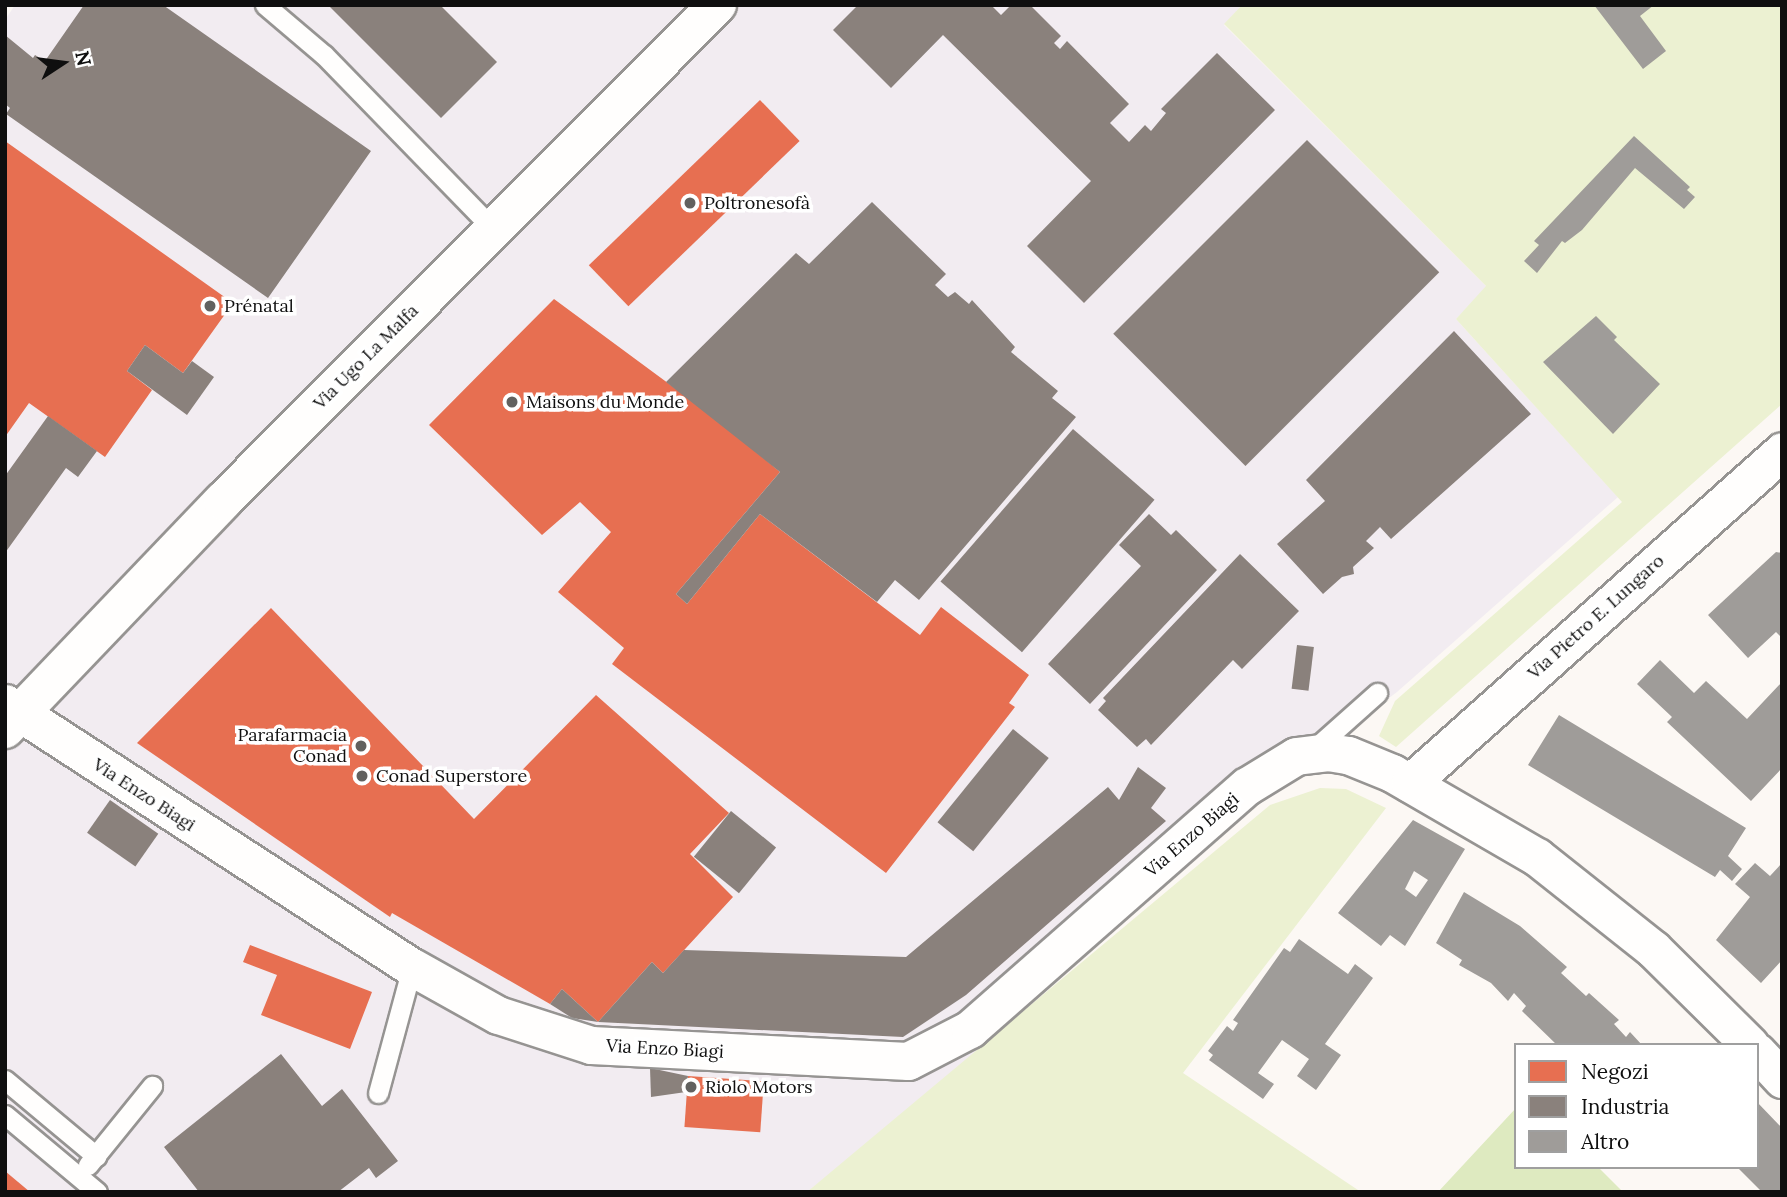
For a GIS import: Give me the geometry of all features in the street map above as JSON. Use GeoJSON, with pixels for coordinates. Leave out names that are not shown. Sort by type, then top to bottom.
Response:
{"type":"FeatureCollection","features":[{"type":"Feature","properties":{"kind":"street","name":"Via Ugo La Malfa"},"geometry":{"type":"LineString","coordinates":[[10,715],[717,5]]}},
{"type":"Feature","properties":{"kind":"street","name":"Via Pietro E. Lungaro"},"geometry":{"type":"LineString","coordinates":[[1410,783],[1782,451]]}},
{"type":"Feature","properties":{"kind":"street","name":"Via Enzo Biagi"},"geometry":{"type":"LineString","coordinates":[[10,715],[412,967],[498,1015],[591,1045],[908,1061],[971,1029],[1247,786],[1272,768],[1310,753]]}},
{"type":"Feature","properties":{"kind":"street"},"geometry":{"type":"LineString","coordinates":[[1310,753],[1348,755],[1410,783],[1570,881],[1653,950],[1748,1043]]}},
{"type":"Feature","properties":{"kind":"street"},"geometry":{"type":"LineString","coordinates":[[1759,1054],[1782,1079]]}},
{"type":"Feature","properties":{"kind":"lane"},"geometry":{"type":"LineString","coordinates":[[265,5],[324,55],[494,230]]}},
{"type":"Feature","properties":{"kind":"lane"},"geometry":{"type":"LineString","coordinates":[[1310,753],[1377,693]]}},
{"type":"Feature","properties":{"kind":"lane"},"geometry":{"type":"LineString","coordinates":[[378,1093],[412,967]]}},
{"type":"Feature","properties":{"kind":"lane"},"geometry":{"type":"LineString","coordinates":[[5,1080],[96,1156]]}},
{"type":"Feature","properties":{"kind":"lane"},"geometry":{"type":"LineString","coordinates":[[79,1177],[152,1086]]}},
{"type":"Feature","properties":{"kind":"lane"},"geometry":{"type":"LineString","coordinates":[[5,1115],[97,1192]]}},
{"type":"Feature","properties":{"kind":"shaded area"},"geometry":{"type":"Polygon","coordinates":[[[15,5],[1242,5],[1224,25],[1487,287],[1456,319],[1618,497],[1397,692],[1293,770],[926,1098],[807,1192],[5,1192],[5,20],[15,5]]]}},
{"type":"Feature","properties":{"kind":"green space"},"geometry":{"type":"Polygon","coordinates":[[[1242,5],[1782,5],[1782,404],[1396,747],[1379,736],[1395,701],[1622,502],[1456,319],[1486,286],[1224,24],[1242,5]]]}},
{"type":"Feature","properties":{"kind":"green space"},"geometry":{"type":"Polygon","coordinates":[[[1320,788],[1346,789],[1386,808],[1183,1073],[1361,1192],[807,1192],[1270,805],[1320,788]]]}},
{"type":"Feature","properties":{"kind":"green space"},"geometry":{"type":"Polygon","coordinates":[[[1514,1110],[1514,1169],[1600,1169],[1623,1192],[1438,1192],[1514,1110]]]}},
{"type":"Feature","properties":{"kind":"building: Negozi"},"geometry":{"type":"Polygon","coordinates":[[[760,100],[800,141],[628,306],[589,265],[760,100]]]}},
{"type":"Feature","properties":{"kind":"building: Negozi"},"geometry":{"type":"Polygon","coordinates":[[[5,141],[233,303],[183,373],[145,345],[127,371],[152,390],[105,457],[29,403],[5,437],[5,141]]]}},
{"type":"Feature","properties":{"kind":"building: Negozi"},"geometry":{"type":"Polygon","coordinates":[[[554,299],[722,423],[780,472],[676,594],[687,604],[760,514],[920,635],[941,607],[1029,675],[1009,703],[1015,707],[886,873],[612,664],[624,648],[558,592],[611,532],[580,502],[542,535],[429,425],[554,299]]]}},
{"type":"Feature","properties":{"kind":"building: Negozi"},"geometry":{"type":"Polygon","coordinates":[[[271,608],[474,819],[596,695],[729,813],[690,854],[733,897],[663,973],[652,962],[598,1022],[562,989],[550,1004],[392,913],[390,917],[137,743],[271,608]]]}},
{"type":"Feature","properties":{"kind":"building: Negozi"},"geometry":{"type":"Polygon","coordinates":[[[250,945],[372,992],[350,1049],[261,1015],[277,975],[243,962],[250,945]]]}},
{"type":"Feature","properties":{"kind":"building: Negozi"},"geometry":{"type":"Polygon","coordinates":[[[688,1076],[764,1081],[760,1132],[684,1127],[688,1076]]]}},
{"type":"Feature","properties":{"kind":"building: Negozi"},"geometry":{"type":"Polygon","coordinates":[[[5,1171],[30,1192],[5,1192],[5,1171]]]}},
{"type":"Feature","properties":{"kind":"building: Industria"},"geometry":{"type":"Polygon","coordinates":[[[84,5],[163,5],[371,151],[268,298],[6,114],[10,108],[5,104],[5,35],[33,58],[35,55],[45,61],[84,5]]]}},
{"type":"Feature","properties":{"kind":"building: Industria"},"geometry":{"type":"Polygon","coordinates":[[[328,5],[440,5],[497,62],[441,118],[328,5]]]}},
{"type":"Feature","properties":{"kind":"building: Industria"},"geometry":{"type":"Polygon","coordinates":[[[858,5],[991,5],[1001,15],[1011,5],[1030,5],[1061,36],[1054,43],[1060,49],[1067,41],[1129,104],[1110,123],[1129,142],[1145,125],[1151,131],[1166,113],[1161,109],[1217,53],[1275,110],[1084,303],[1027,246],[1091,181],[943,35],[891,88],[833,30],[858,5]]]}},
{"type":"Feature","properties":{"kind":"building: Industria"},"geometry":{"type":"Polygon","coordinates":[[[1307,140],[1439,272],[1245,466],[1113,334],[1307,140]]]}},
{"type":"Feature","properties":{"kind":"building: Industria"},"geometry":{"type":"Polygon","coordinates":[[[872,202],[946,274],[935,285],[948,297],[955,292],[969,304],[972,300],[1015,347],[1011,352],[1058,391],[1052,398],[1076,417],[919,600],[895,580],[877,602],[760,514],[687,604],[676,594],[780,472],[666,382],[796,253],[809,264],[872,202]]]}},
{"type":"Feature","properties":{"kind":"building: Industria"},"geometry":{"type":"Polygon","coordinates":[[[1454,331],[1531,414],[1391,539],[1380,527],[1366,541],[1374,548],[1353,567],[1354,574],[1342,577],[1323,594],[1277,544],[1325,501],[1306,480],[1454,331]]]}},
{"type":"Feature","properties":{"kind":"building: Industria"},"geometry":{"type":"Polygon","coordinates":[[[145,345],[183,373],[192,361],[214,377],[187,415],[127,371],[145,345]]]}},
{"type":"Feature","properties":{"kind":"building: Industria"},"geometry":{"type":"Polygon","coordinates":[[[48,416],[97,451],[78,477],[66,468],[5,553],[5,476],[48,416]]]}},
{"type":"Feature","properties":{"kind":"building: Industria"},"geometry":{"type":"Polygon","coordinates":[[[1073,429],[1155,500],[1022,652],[940,581],[1073,429]]]}},
{"type":"Feature","properties":{"kind":"building: Industria"},"geometry":{"type":"Polygon","coordinates":[[[1149,514],[1171,535],[1176,530],[1217,570],[1090,704],[1048,664],[1141,566],[1119,545],[1149,514]]]}},
{"type":"Feature","properties":{"kind":"building: Industria"},"geometry":{"type":"Polygon","coordinates":[[[1240,554],[1299,611],[1242,669],[1233,660],[1151,745],[1146,739],[1137,747],[1098,710],[1106,701],[1103,698],[1240,554]]]}},
{"type":"Feature","properties":{"kind":"building: Industria"},"geometry":{"type":"Polygon","coordinates":[[[1297,645],[1314,647],[1309,691],[1292,689],[1297,645]]]}},
{"type":"Feature","properties":{"kind":"building: Industria"},"geometry":{"type":"Polygon","coordinates":[[[1013,729],[1049,758],[973,851],[937,822],[1013,729]]]}},
{"type":"Feature","properties":{"kind":"building: Industria"},"geometry":{"type":"Polygon","coordinates":[[[1138,767],[1166,788],[1151,808],[1166,821],[966,995],[903,1037],[598,1022],[652,962],[663,973],[684,950],[906,957],[1108,787],[1119,800],[1138,767]]]}},
{"type":"Feature","properties":{"kind":"building: Industria"},"geometry":{"type":"Polygon","coordinates":[[[110,800],[158,834],[135,867],[87,833],[110,800]]]}},
{"type":"Feature","properties":{"kind":"building: Industria"},"geometry":{"type":"Polygon","coordinates":[[[731,811],[776,848],[739,893],[694,857],[731,811]]]}},
{"type":"Feature","properties":{"kind":"building: Industria"},"geometry":{"type":"Polygon","coordinates":[[[562,989],[598,1022],[572,1018],[550,1004],[562,989]]]}},
{"type":"Feature","properties":{"kind":"building: Industria"},"geometry":{"type":"Polygon","coordinates":[[[281,1054],[322,1106],[342,1089],[398,1161],[376,1178],[369,1168],[338,1192],[199,1192],[164,1147],[281,1054]]]}},
{"type":"Feature","properties":{"kind":"building: Industria"},"geometry":{"type":"Polygon","coordinates":[[[650,1068],[688,1076],[686,1092],[651,1097],[650,1068]]]}},
{"type":"Feature","properties":{"kind":"building: Altro"},"geometry":{"type":"Polygon","coordinates":[[[1594,5],[1654,5],[1640,16],[1666,51],[1643,69],[1594,5]]]}},
{"type":"Feature","properties":{"kind":"building: Altro"},"geometry":{"type":"Polygon","coordinates":[[[1634,136],[1690,187],[1687,190],[1695,197],[1684,209],[1635,168],[1582,230],[1565,243],[1562,241],[1537,273],[1524,261],[1539,245],[1534,241],[1634,136]]]}},
{"type":"Feature","properties":{"kind":"building: Altro"},"geometry":{"type":"Polygon","coordinates":[[[1596,316],[1617,337],[1614,340],[1660,384],[1613,434],[1543,362],[1596,316]]]}},
{"type":"Feature","properties":{"kind":"building: Altro"},"geometry":{"type":"Polygon","coordinates":[[[1776,552],[1782,553],[1782,638],[1776,632],[1748,658],[1708,615],[1776,552]]]}},
{"type":"Feature","properties":{"kind":"building: Altro"},"geometry":{"type":"Polygon","coordinates":[[[1660,660],[1694,693],[1706,681],[1747,719],[1782,682],[1782,768],[1751,801],[1667,722],[1672,717],[1637,684],[1660,660]]]}},
{"type":"Feature","properties":{"kind":"building: Altro"},"geometry":{"type":"Polygon","coordinates":[[[1559,715],[1746,828],[1728,856],[1742,869],[1732,881],[1720,870],[1715,877],[1528,765],[1559,715]]]}},
{"type":"Feature","properties":{"kind":"building: Altro"},"geometry":{"type":"Polygon","coordinates":[[[1413,820],[1465,849],[1405,946],[1390,935],[1381,946],[1338,913],[1413,820]],[[1414,871],[1405,889],[1416,897],[1428,880],[1414,871]]]}},
{"type":"Feature","properties":{"kind":"building: Altro"},"geometry":{"type":"Polygon","coordinates":[[[1755,863],[1770,876],[1782,863],[1782,960],[1761,983],[1716,940],[1750,897],[1735,884],[1755,863]]]}},
{"type":"Feature","properties":{"kind":"building: Altro"},"geometry":{"type":"Polygon","coordinates":[[[1464,892],[1520,926],[1567,967],[1561,973],[1586,996],[1589,993],[1619,1020],[1614,1024],[1626,1037],[1630,1032],[1640,1043],[1555,1043],[1522,1011],[1526,1006],[1514,993],[1508,1001],[1491,983],[1459,965],[1462,960],[1436,943],[1464,892]]]}},
{"type":"Feature","properties":{"kind":"building: Altro"},"geometry":{"type":"Polygon","coordinates":[[[1299,939],[1348,974],[1355,964],[1373,978],[1325,1044],[1341,1055],[1316,1090],[1297,1076],[1309,1059],[1282,1040],[1258,1073],[1274,1084],[1263,1099],[1209,1060],[1213,1055],[1208,1051],[1227,1026],[1233,1031],[1238,1023],[1233,1020],[1284,948],[1290,952],[1299,939]]]}},
{"type":"Feature","properties":{"kind":"building: Altro"},"geometry":{"type":"Polygon","coordinates":[[[1759,1104],[1782,1128],[1782,1192],[1762,1192],[1739,1169],[1759,1169],[1759,1104]]]}},
{"type":"Feature","properties":{"kind":"place","name":"Poltronesofà"},"geometry":{"type":"Point","coordinates":[690,203]}},
{"type":"Feature","properties":{"kind":"place","name":"Prénatal"},"geometry":{"type":"Point","coordinates":[210,306]}},
{"type":"Feature","properties":{"kind":"place","name":"Maisons du Monde"},"geometry":{"type":"Point","coordinates":[512,402]}},
{"type":"Feature","properties":{"kind":"place","name":"Parafarmacia Conad"},"geometry":{"type":"Point","coordinates":[361,746]}},
{"type":"Feature","properties":{"kind":"place","name":"Conad Superstore"},"geometry":{"type":"Point","coordinates":[362,776]}},
{"type":"Feature","properties":{"kind":"place","name":"Riolo Motors"},"geometry":{"type":"Point","coordinates":[691,1087]}}]}
